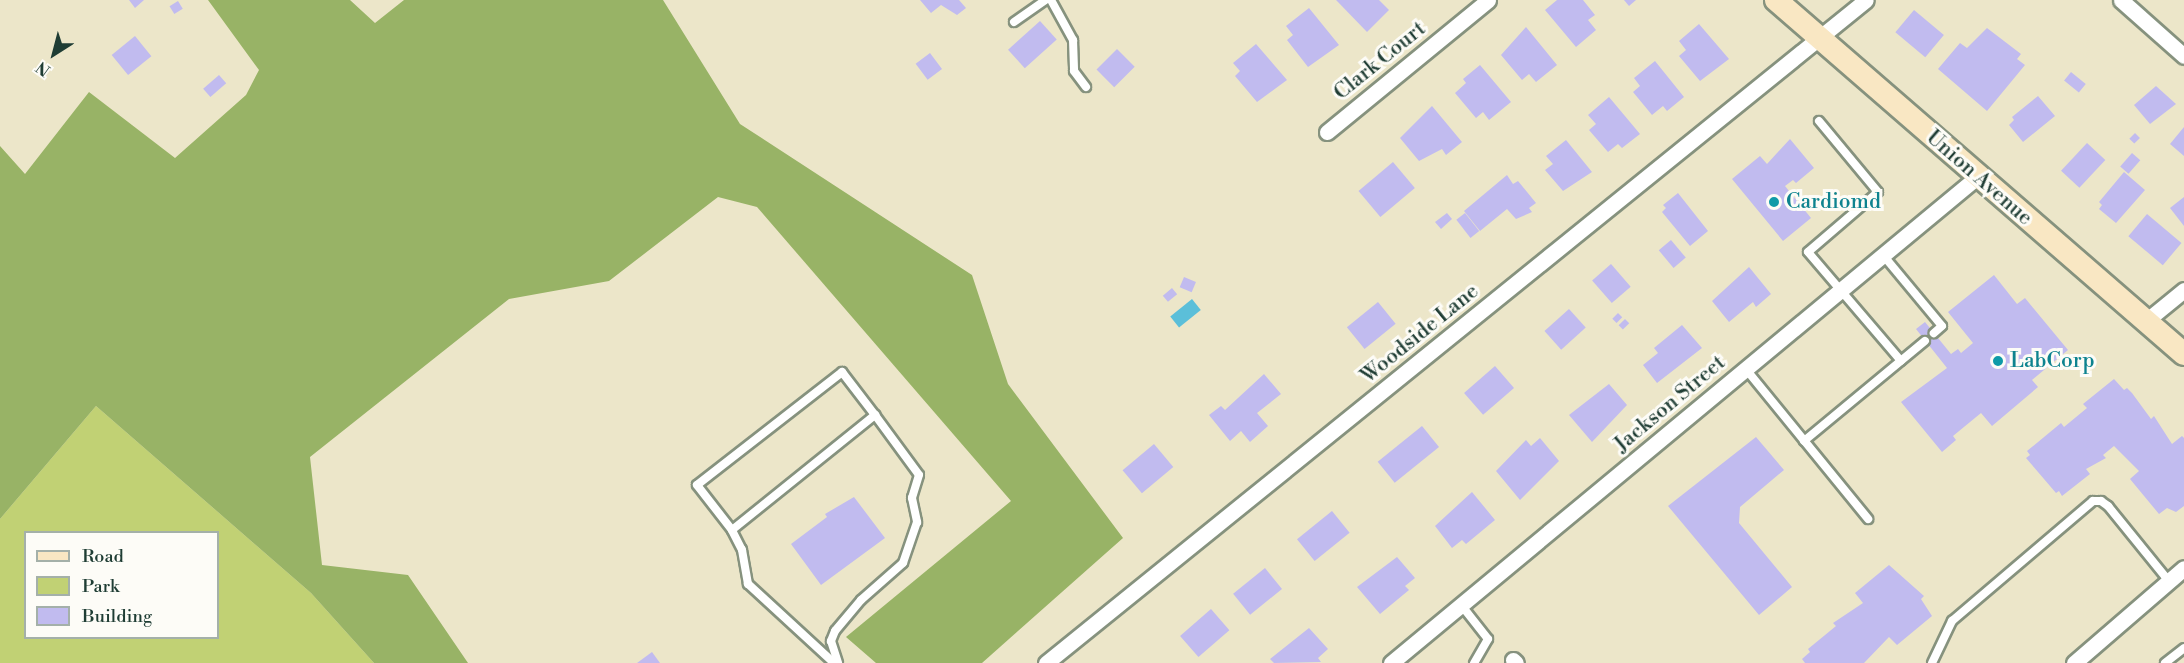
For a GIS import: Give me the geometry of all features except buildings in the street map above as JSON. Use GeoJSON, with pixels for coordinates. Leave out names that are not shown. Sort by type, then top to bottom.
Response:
{"type":"FeatureCollection","features":[{"type":"Feature","properties":{"kind":"street","name":"Clark Court"},"geometry":{"type":"LineString","coordinates":[[1327,132],[1488,0]]}},
{"type":"Feature","properties":{"kind":"street","name":"Union Avenue"},"geometry":{"type":"LineString","coordinates":[[1776,0],[1977,177],[2184,354]]}},
{"type":"Feature","properties":{"kind":"street","name":"Woodside Lane"},"geometry":{"type":"LineString","coordinates":[[1046,663],[1866,0]]}},
{"type":"Feature","properties":{"kind":"street"},"geometry":{"type":"LineString","coordinates":[[2121,0],[2184,56]]}},
{"type":"Feature","properties":{"kind":"street","name":"Jackson Street"},"geometry":{"type":"LineString","coordinates":[[1391,663],[1977,177]]}},
{"type":"Feature","properties":{"kind":"street"},"geometry":{"type":"LineString","coordinates":[[2146,321],[2184,290]]}},
{"type":"Feature","properties":{"kind":"street"},"geometry":{"type":"LineString","coordinates":[[2082,661],[2168,580],[2184,568]]}},
{"type":"Feature","properties":{"kind":"lane"},"geometry":{"type":"LineString","coordinates":[[1014,22],[1045,0]]}},
{"type":"Feature","properties":{"kind":"lane"},"geometry":{"type":"LineString","coordinates":[[1051,0],[1073,40],[1074,71],[1086,87]]}},
{"type":"Feature","properties":{"kind":"lane"},"geometry":{"type":"LineString","coordinates":[[1820,121],[1878,192],[1808,252],[1900,362]]}},
{"type":"Feature","properties":{"kind":"lane"},"geometry":{"type":"LineString","coordinates":[[1883,255],[1942,326],[1934,333]]}},
{"type":"Feature","properties":{"kind":"lane"},"geometry":{"type":"LineString","coordinates":[[1804,441],[1925,341]]}},
{"type":"Feature","properties":{"kind":"lane"},"geometry":{"type":"LineString","coordinates":[[1745,368],[1868,519]]}},
{"type":"Feature","properties":{"kind":"lane"},"geometry":{"type":"LineString","coordinates":[[842,372],[919,475],[912,498],[917,522],[903,563],[861,600],[835,631],[831,641],[836,663],[748,584],[742,550],[732,530],[698,484],[842,372]]}},
{"type":"Feature","properties":{"kind":"lane"},"geometry":{"type":"LineString","coordinates":[[732,530],[876,415]]}},
{"type":"Feature","properties":{"kind":"lane"},"geometry":{"type":"LineString","coordinates":[[1932,663],[1952,621],[2093,501],[2101,501],[2108,506],[2168,580]]}},
{"type":"Feature","properties":{"kind":"lane"},"geometry":{"type":"LineString","coordinates":[[1462,606],[1488,639],[1474,663]]}},
{"type":"Feature","properties":{"kind":"lane"},"geometry":{"type":"LineString","coordinates":[[2165,663],[2184,648]]}},
{"type":"Feature","properties":{"kind":"green space"},"geometry":{"type":"Polygon","coordinates":[[[208,0],[350,0],[375,23],[404,0],[663,0],[740,124],[972,275],[1008,384],[1123,538],[982,663],[876,663],[846,637],[1011,501],[757,207],[718,197],[609,281],[509,299],[310,457],[322,565],[408,575],[468,663],[374,663],[311,593],[96,406],[0,519],[0,146],[25,174],[89,92],[175,158],[246,95],[259,70],[208,0]]]}},
{"type":"Feature","properties":{"kind":"green space"},"geometry":{"type":"Polygon","coordinates":[[[96,406],[311,593],[374,663],[0,663],[0,519],[96,406]]]}},
{"type":"Feature","properties":{"kind":"water"},"geometry":{"type":"Polygon","coordinates":[[[1192,299],[1201,310],[1179,328],[1170,317],[1192,299]]]}},
{"type":"Feature","properties":{"kind":"place","name":"Cardiomd"},"geometry":{"type":"Point","coordinates":[1774,202]}},
{"type":"Feature","properties":{"kind":"place","name":"LabCorp"},"geometry":{"type":"Point","coordinates":[1998,361]}}]}
